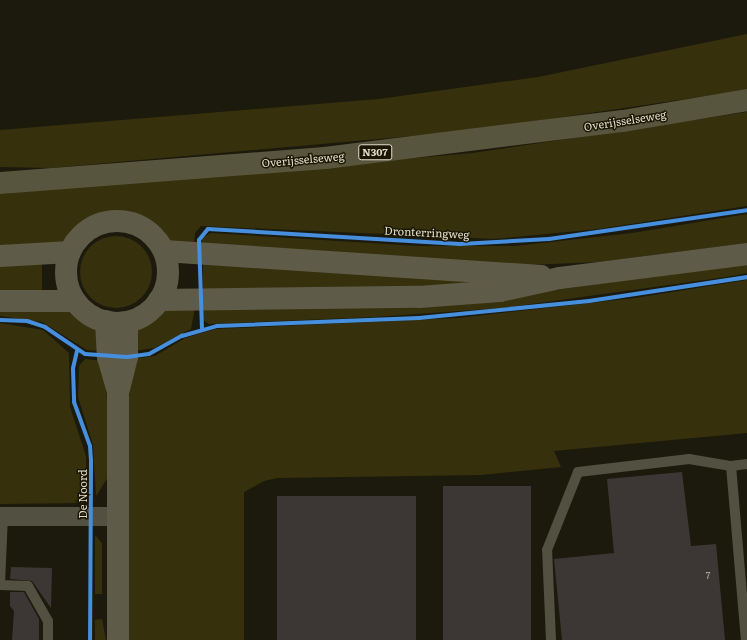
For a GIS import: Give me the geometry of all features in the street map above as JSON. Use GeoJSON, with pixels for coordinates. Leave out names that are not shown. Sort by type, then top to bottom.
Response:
{"type":"FeatureCollection","features":[{"type":"Feature","properties":{"kind":"highway","name":"Overijsselseweg"},"geometry":{"type":"LineString","coordinates":[[0,183],[341,156],[623,121],[747,100]]}},
{"type":"Feature","properties":{"kind":"main road"},"geometry":{"type":"LineString","coordinates":[[116,220],[140,226],[164,251],[167,279],[159,300],[140,318],[127,322],[106,322],[89,314],[75,301],[66,278],[70,252],[83,233],[116,220]]}},
{"type":"Feature","properties":{"kind":"main road"},"geometry":{"type":"LineString","coordinates":[[164,251],[560,278]]}},
{"type":"Feature","properties":{"kind":"main road"},"geometry":{"type":"LineString","coordinates":[[0,256],[70,252]]}},
{"type":"Feature","properties":{"kind":"main road"},"geometry":{"type":"LineString","coordinates":[[159,300],[420,298],[500,291],[560,278],[747,254]]}},
{"type":"Feature","properties":{"kind":"main road"},"geometry":{"type":"LineString","coordinates":[[0,301],[75,301]]}},
{"type":"Feature","properties":{"kind":"main road"},"geometry":{"type":"LineString","coordinates":[[106,322],[108,357],[118,393]]}},
{"type":"Feature","properties":{"kind":"main road"},"geometry":{"type":"LineString","coordinates":[[118,640],[118,393],[127,357],[127,322]]}},
{"type":"Feature","properties":{"kind":"street"},"geometry":{"type":"LineString","coordinates":[[1,516],[118,516]]}},
{"type":"Feature","properties":{"kind":"lane"},"geometry":{"type":"LineString","coordinates":[[551,640],[547,550],[578,472],[689,459],[731,466],[747,464]]}},
{"type":"Feature","properties":{"kind":"lane"},"geometry":{"type":"LineString","coordinates":[[731,466],[746,640]]}},
{"type":"Feature","properties":{"kind":"lane"},"geometry":{"type":"LineString","coordinates":[[1,516],[0,584],[28,586],[48,621],[48,640]]}},
{"type":"Feature","properties":{"kind":"shaded area"},"geometry":{"type":"Polygon","coordinates":[[[747,34],[747,90],[468,131],[50,168],[0,167],[0,130],[379,99],[538,77],[747,34]]]}},
{"type":"Feature","properties":{"kind":"shaded area"},"geometry":{"type":"Polygon","coordinates":[[[747,112],[747,206],[598,229],[495,239],[201,226],[195,233],[194,246],[167,241],[148,224],[131,216],[108,214],[84,224],[60,243],[0,250],[0,194],[473,153],[747,112]]]}},
{"type":"Feature","properties":{"kind":"shaded area"},"geometry":{"type":"Polygon","coordinates":[[[747,214],[747,243],[598,262],[528,265],[202,246],[202,238],[211,233],[418,246],[515,246],[632,233],[747,214]]]}},
{"type":"Feature","properties":{"kind":"shaded area"},"geometry":{"type":"Polygon","coordinates":[[[109,236],[123,236],[130,238],[142,246],[150,258],[152,272],[150,286],[142,298],[130,306],[123,308],[109,308],[102,306],[90,298],[82,286],[80,279],[80,265],[82,258],[90,246],[102,238],[109,236]]]}},
{"type":"Feature","properties":{"kind":"shaded area"},"geometry":{"type":"Polygon","coordinates":[[[203,258],[503,285],[203,295],[203,258]]]}},
{"type":"Feature","properties":{"kind":"shaded area"},"geometry":{"type":"Polygon","coordinates":[[[42,260],[42,295],[0,295],[0,262],[42,260]]]}},
{"type":"Feature","properties":{"kind":"shaded area"},"geometry":{"type":"Polygon","coordinates":[[[747,263],[747,273],[726,277],[502,308],[374,317],[209,324],[203,320],[203,306],[527,294],[747,263]]]}},
{"type":"Feature","properties":{"kind":"shaded area"},"geometry":{"type":"Polygon","coordinates":[[[747,280],[747,433],[554,451],[561,467],[481,475],[277,478],[264,481],[244,492],[244,640],[128,640],[127,417],[133,359],[155,356],[185,338],[216,329],[458,318],[635,298],[747,280]]]}},
{"type":"Feature","properties":{"kind":"shaded area"},"geometry":{"type":"Polygon","coordinates":[[[0,306],[74,312],[96,331],[102,351],[87,350],[42,322],[0,316],[0,306]]]}},
{"type":"Feature","properties":{"kind":"shaded area"},"geometry":{"type":"Polygon","coordinates":[[[195,307],[191,329],[154,348],[134,351],[137,331],[150,317],[164,310],[195,307]]]}},
{"type":"Feature","properties":{"kind":"shaded area"},"geometry":{"type":"Polygon","coordinates":[[[0,323],[43,330],[69,353],[70,407],[86,456],[86,498],[83,503],[0,504],[0,323]]]}},
{"type":"Feature","properties":{"kind":"shaded area"},"geometry":{"type":"Polygon","coordinates":[[[85,359],[103,361],[109,419],[108,477],[96,496],[93,445],[78,397],[79,366],[85,359]]]}},
{"type":"Feature","properties":{"kind":"shaded area"},"geometry":{"type":"Polygon","coordinates":[[[95,535],[102,543],[102,594],[95,594],[95,535]]]}},
{"type":"Feature","properties":{"kind":"shaded area"},"geometry":{"type":"Polygon","coordinates":[[[102,619],[106,640],[95,640],[95,620],[102,619]]]}},
{"type":"Feature","properties":{"kind":"building"},"geometry":{"type":"Polygon","coordinates":[[[682,472],[691,546],[716,544],[725,640],[562,640],[554,559],[614,553],[607,479],[682,472]]]}},
{"type":"Feature","properties":{"kind":"building"},"geometry":{"type":"Polygon","coordinates":[[[443,486],[531,486],[531,640],[443,640],[443,486]]]}},
{"type":"Feature","properties":{"kind":"building"},"geometry":{"type":"Polygon","coordinates":[[[277,496],[416,496],[416,640],[277,640],[277,496]]]}},
{"type":"Feature","properties":{"kind":"building"},"geometry":{"type":"Polygon","coordinates":[[[11,567],[52,568],[51,608],[32,581],[10,579],[11,567]]]}},
{"type":"Feature","properties":{"kind":"building"},"geometry":{"type":"Polygon","coordinates":[[[10,592],[24,592],[39,619],[39,640],[12,640],[14,611],[10,606],[10,592]]]}},
{"type":"Feature","properties":{"kind":"cycle path","name":"Dronterringweg"},"geometry":{"type":"LineString","coordinates":[[202,329],[199,240],[208,229],[460,244],[549,239],[747,210]]}},
{"type":"Feature","properties":{"kind":"cycle path"},"geometry":{"type":"LineString","coordinates":[[0,320],[27,321],[45,327],[85,354],[127,357],[149,354],[182,336],[217,326],[419,318],[589,301],[747,277]]}},
{"type":"Feature","properties":{"kind":"cycle path","name":"De Noord"},"geometry":{"type":"LineString","coordinates":[[77,351],[73,369],[74,402],[90,446],[91,462],[90,640]]}}]}
